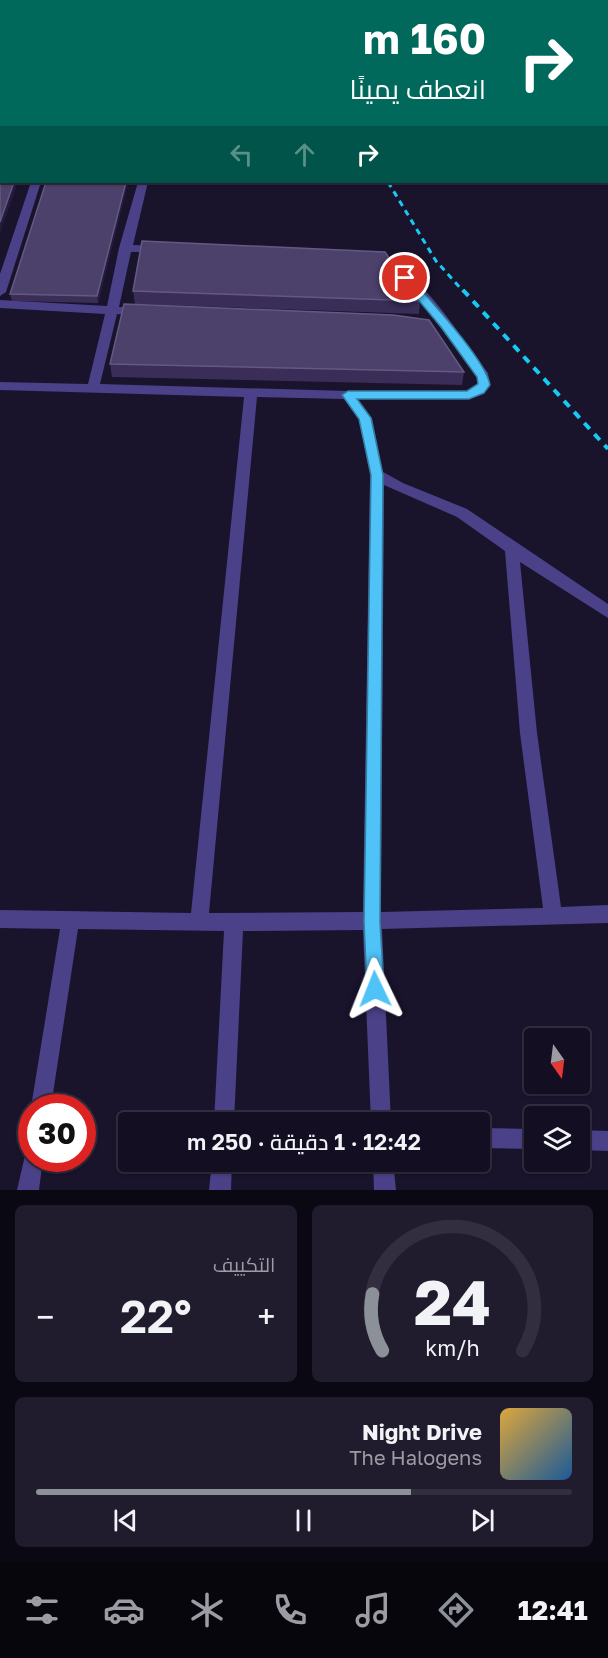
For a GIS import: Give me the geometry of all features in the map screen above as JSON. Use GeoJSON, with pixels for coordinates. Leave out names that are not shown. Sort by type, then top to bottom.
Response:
{"type":"FeatureCollection","features":[{"type":"Feature","properties":{"kind":"street"},"geometry":{"type":"LineString","coordinates":[[0,292],[36,183]]}},
{"type":"Feature","properties":{"kind":"street"},"geometry":{"type":"LineString","coordinates":[[93,388],[142,183]]}},
{"type":"Feature","properties":{"kind":"street"},"geometry":{"type":"LineString","coordinates":[[125,248],[171,249]]}},
{"type":"Feature","properties":{"kind":"street"},"geometry":{"type":"LineString","coordinates":[[0,386],[348,395],[469,395],[479,391],[484,385],[483,376],[392,263],[378,255],[366,254]]}},
{"type":"Feature","properties":{"kind":"street"},"geometry":{"type":"LineString","coordinates":[[0,304],[161,313]]}},
{"type":"Feature","properties":{"kind":"street"},"geometry":{"type":"LineString","coordinates":[[199,921],[251,393]]}},
{"type":"Feature","properties":{"kind":"street"},"geometry":{"type":"LineString","coordinates":[[348,395],[365,418],[377,475],[372,922],[381,1112]]}},
{"type":"Feature","properties":{"kind":"street"},"geometry":{"type":"LineString","coordinates":[[377,475],[398,487],[462,513],[608,612]]}},
{"type":"Feature","properties":{"kind":"street"},"geometry":{"type":"LineString","coordinates":[[512,549],[524,690],[553,916]]}},
{"type":"Feature","properties":{"kind":"street"},"geometry":{"type":"LineString","coordinates":[[0,919],[199,921],[234,924],[608,914]]}},
{"type":"Feature","properties":{"kind":"street"},"geometry":{"type":"LineString","coordinates":[[43,1094],[70,921]]}},
{"type":"Feature","properties":{"kind":"street"},"geometry":{"type":"LineString","coordinates":[[225,1112],[234,924]]}},
{"type":"Feature","properties":{"kind":"street"},"geometry":{"type":"LineString","coordinates":[[490,1138],[524,1139]]}},
{"type":"Feature","properties":{"kind":"street"},"geometry":{"type":"LineString","coordinates":[[590,1140],[608,1141]]}},
{"type":"Feature","properties":{"kind":"street"},"geometry":{"type":"LineString","coordinates":[[28,1190],[31,1172]]}},
{"type":"Feature","properties":{"kind":"street"},"geometry":{"type":"LineString","coordinates":[[220,1190],[221,1172]]}},
{"type":"Feature","properties":{"kind":"street"},"geometry":{"type":"LineString","coordinates":[[384,1172],[385,1190]]}},
{"type":"Feature","properties":{"kind":"building"},"geometry":{"type":"Polygon","coordinates":[[[0,183],[14,183],[0,222],[0,183]]]}},
{"type":"Feature","properties":{"kind":"building"},"geometry":{"type":"Polygon","coordinates":[[[46,183],[126,183],[97,296],[10,294],[46,183]]]}},
{"type":"Feature","properties":{"kind":"building"},"geometry":{"type":"Polygon","coordinates":[[[142,241],[385,252],[420,301],[133,291],[142,241]]]}},
{"type":"Feature","properties":{"kind":"building"},"geometry":{"type":"Polygon","coordinates":[[[124,304],[393,315],[429,320],[464,372],[110,364],[124,304]]]}},
{"type":"Feature","properties":{"kind":"railway"},"geometry":{"type":"LineString","coordinates":[[389,183],[436,261],[464,292]]}},
{"type":"Feature","properties":{"kind":"railway"},"geometry":{"type":"LineString","coordinates":[[463,290],[608,449]]}},
{"type":"Feature","properties":{"kind":"route"},"geometry":{"type":"LineString","coordinates":[[375,989],[372,922],[377,475],[365,418],[357,404],[348,395],[469,395],[479,391],[484,385],[483,376],[445,324],[405,278]]}}]}
